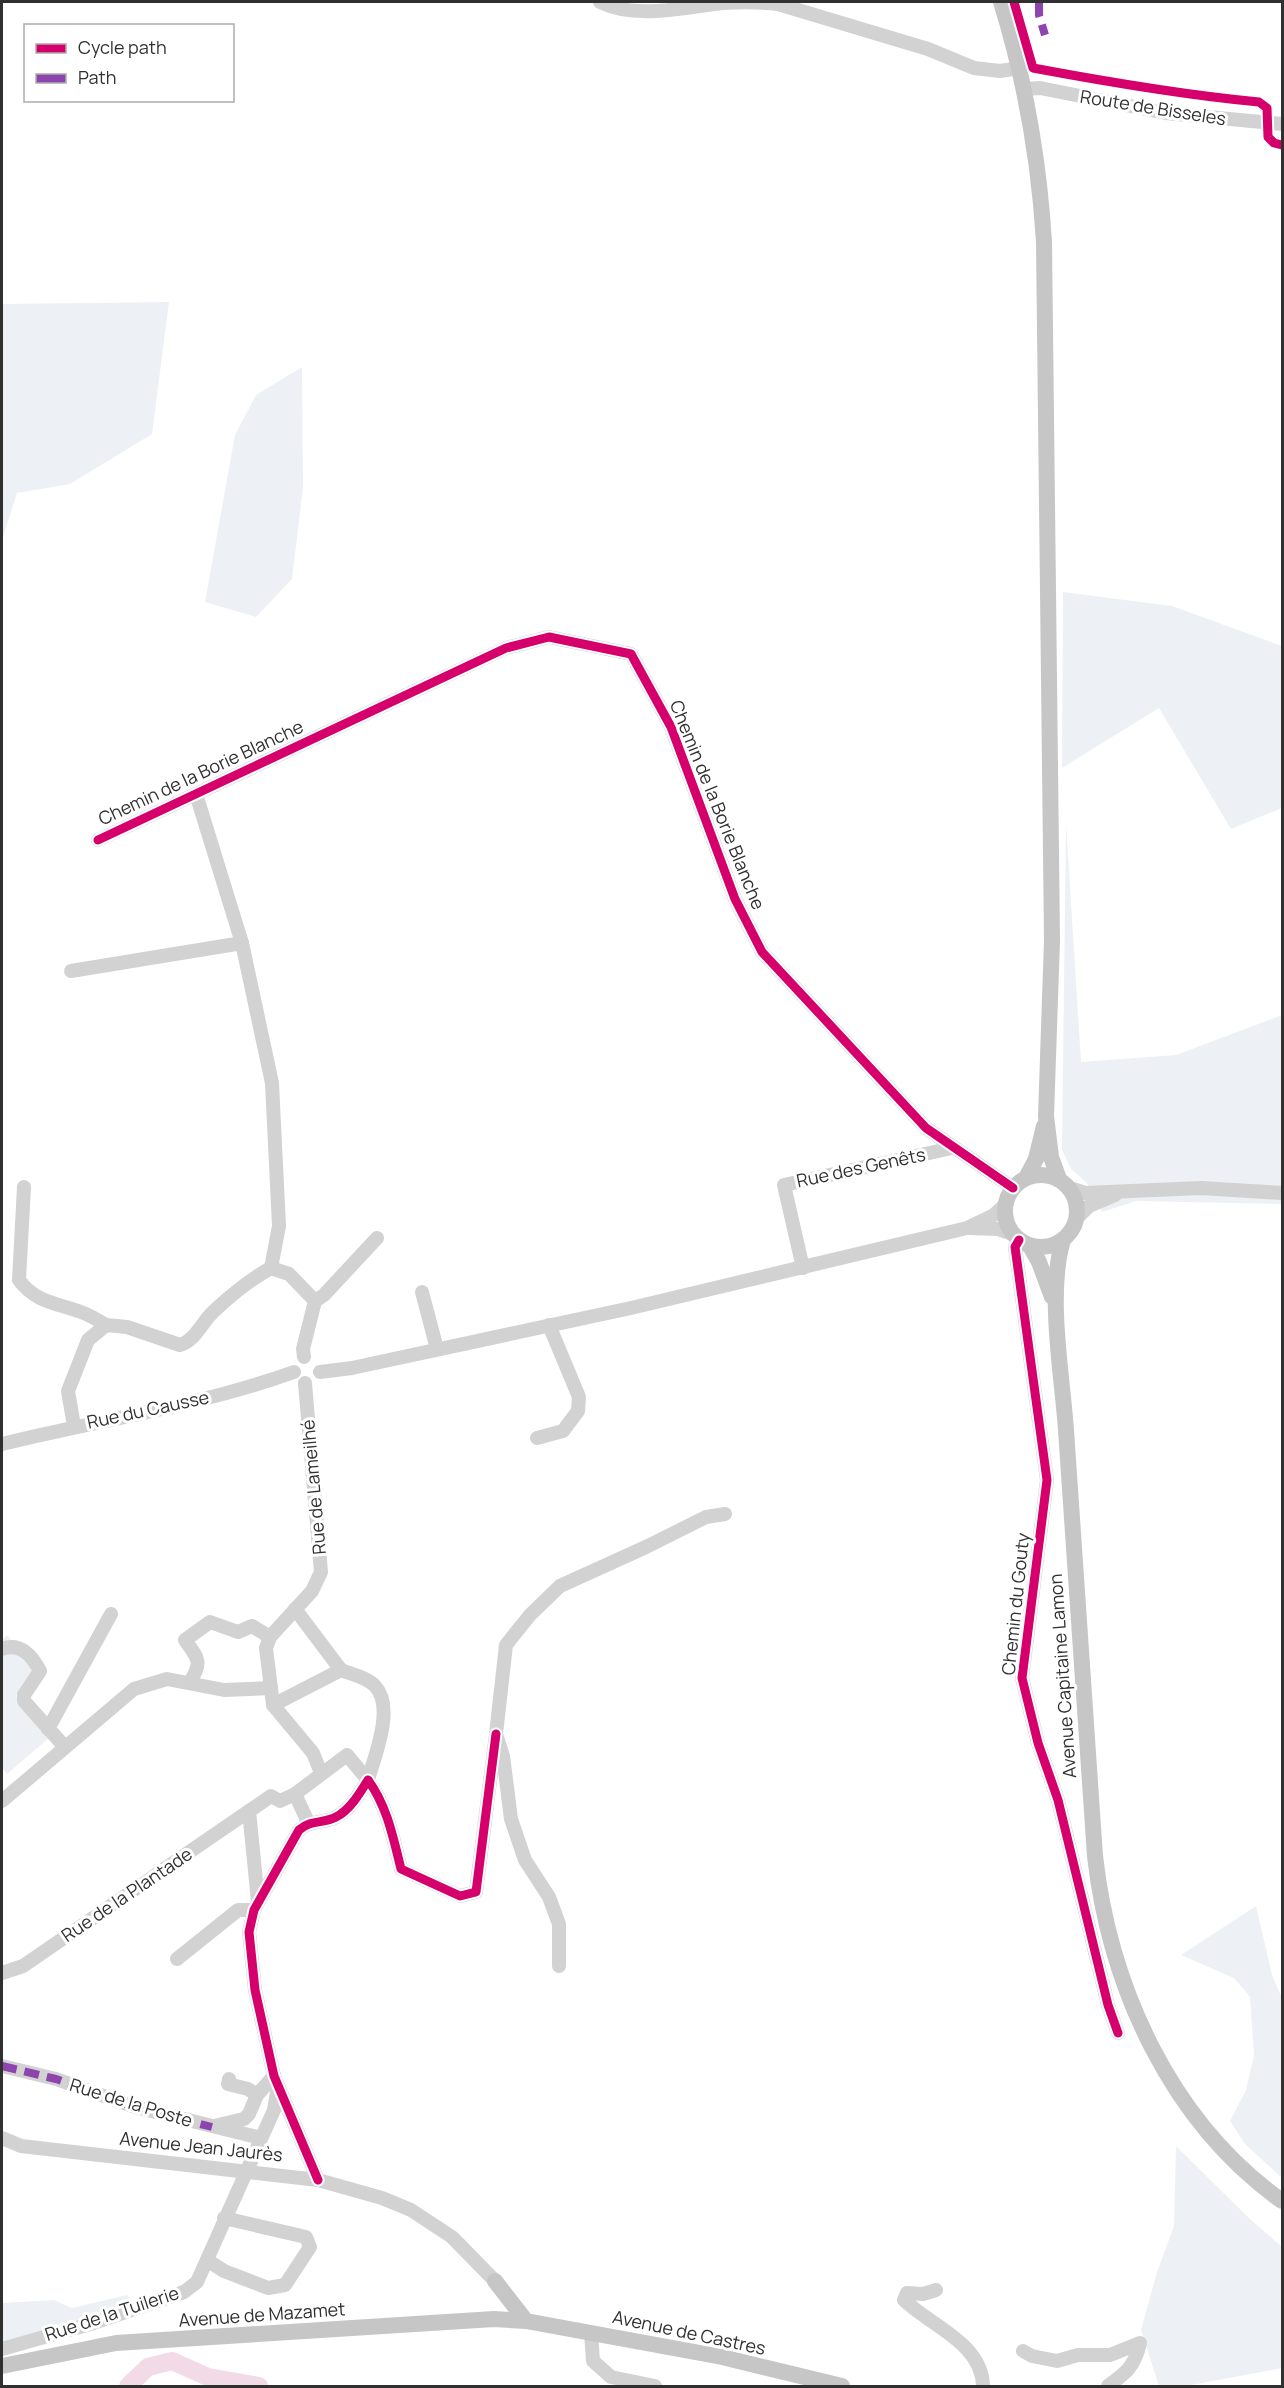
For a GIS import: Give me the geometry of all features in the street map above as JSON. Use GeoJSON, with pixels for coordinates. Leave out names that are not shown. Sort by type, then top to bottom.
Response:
{"type":"FeatureCollection","features":[{"type":"Feature","properties":{"kind":"main road"},"geometry":{"type":"LineString","coordinates":[[1001,2],[1025,89],[1041,196],[1045,265],[1052,920],[1046,1116],[1051,1157],[1078,1207],[1075,1226],[1063,1240],[1053,1246],[1041,1248],[1021,1240],[1005,1214],[1006,1204],[1036,1159],[1046,1116]]}},
{"type":"Feature","properties":{"kind":"main road"},"geometry":{"type":"LineString","coordinates":[[1020,1183],[1049,1175],[1065,1183]]}},
{"type":"Feature","properties":{"kind":"main road","name":"Avenue Capitaine Lamon"},"geometry":{"type":"LineString","coordinates":[[1021,1240],[1039,1262],[1056,1306]]}},
{"type":"Feature","properties":{"kind":"main road","name":"Avenue Capitaine Lamon"},"geometry":{"type":"LineString","coordinates":[[1063,1240],[1056,1268],[1056,1306],[1095,1856],[1098,1887],[1110,1941],[1130,2003],[1173,2083],[1193,2111],[1229,2153],[1282,2201]]}},
{"type":"Feature","properties":{"kind":"main road","name":"Avenue Jean Jaurès"},"geometry":{"type":"LineString","coordinates":[[495,2281],[526,2321]]}},
{"type":"Feature","properties":{"kind":"main road","name":"Avenue de Mazamet"},"geometry":{"type":"LineString","coordinates":[[2,2366],[116,2343],[494,2319],[526,2321]]}},
{"type":"Feature","properties":{"kind":"main road","name":"Avenue de Castres"},"geometry":{"type":"LineString","coordinates":[[526,2321],[722,2358],[842,2386]]}},
{"type":"Feature","properties":{"kind":"street"},"geometry":{"type":"LineString","coordinates":[[600,2],[616,9],[640,11],[725,3],[778,4],[928,49],[974,68],[1000,71],[1020,68]]}},
{"type":"Feature","properties":{"kind":"street","name":"Route de Bisseles"},"geometry":{"type":"LineString","coordinates":[[1025,89],[1035,87],[1166,113],[1282,124]]}},
{"type":"Feature","properties":{"kind":"street","name":"Chemin de la Borie Blanche"},"geometry":{"type":"LineString","coordinates":[[98,840],[506,648],[549,637],[631,654],[671,727],[735,899],[762,952],[926,1128],[952,1148],[1020,1183]]}},
{"type":"Feature","properties":{"kind":"street","name":"Chemin de la Borie Blanche"},"geometry":{"type":"LineString","coordinates":[[196,794],[242,943],[272,1083],[279,1226],[271,1268]]}},
{"type":"Feature","properties":{"kind":"street"},"geometry":{"type":"LineString","coordinates":[[71,971],[242,943]]}},
{"type":"Feature","properties":{"kind":"street","name":"Rue des Genêts"},"geometry":{"type":"LineString","coordinates":[[803,1268],[784,1185],[952,1148]]}},
{"type":"Feature","properties":{"kind":"street"},"geometry":{"type":"LineString","coordinates":[[1065,1183],[1085,1193],[1191,1188],[1282,1192]]}},
{"type":"Feature","properties":{"kind":"street"},"geometry":{"type":"LineString","coordinates":[[24,1186],[20,1280],[27,1291],[39,1298],[84,1313],[106,1325],[128,1327],[180,1345],[188,1343],[210,1314],[234,1292],[271,1268],[289,1274],[315,1301]]}},
{"type":"Feature","properties":{"kind":"street"},"geometry":{"type":"LineString","coordinates":[[1077,1217],[1089,1206],[1120,1193]]}},
{"type":"Feature","properties":{"kind":"street"},"geometry":{"type":"LineString","coordinates":[[320,1372],[342,1370],[549,1325],[803,1268],[967,1228],[994,1215],[1006,1204]]}},
{"type":"Feature","properties":{"kind":"street"},"geometry":{"type":"LineString","coordinates":[[967,1228],[998,1229],[1021,1240]]}},
{"type":"Feature","properties":{"kind":"street"},"geometry":{"type":"LineString","coordinates":[[304,1357],[303,1349],[315,1301],[324,1295],[378,1238]]}},
{"type":"Feature","properties":{"kind":"street","name":"Chemin du Gouty"},"geometry":{"type":"LineString","coordinates":[[1021,1240],[1015,1248],[1047,1480],[1022,1678],[1038,1743],[1058,1800],[1108,2005],[1118,2033]]}},
{"type":"Feature","properties":{"kind":"street"},"geometry":{"type":"LineString","coordinates":[[422,1292],[437,1349]]}},
{"type":"Feature","properties":{"kind":"street"},"geometry":{"type":"LineString","coordinates":[[74,1426],[68,1391],[88,1340],[106,1325]]}},
{"type":"Feature","properties":{"kind":"street"},"geometry":{"type":"LineString","coordinates":[[537,1438],[563,1431],[578,1411],[579,1397],[549,1325]]}},
{"type":"Feature","properties":{"kind":"street"},"geometry":{"type":"LineString","coordinates":[[304,1357],[316,1360],[320,1372],[316,1379],[305,1383],[298,1379],[294,1372],[295,1364],[304,1357]]}},
{"type":"Feature","properties":{"kind":"street","name":"Rue du Causse"},"geometry":{"type":"LineString","coordinates":[[2,1444],[74,1426],[198,1401],[255,1386],[294,1372]]}},
{"type":"Feature","properties":{"kind":"street","name":"Rue de Lameilhé"},"geometry":{"type":"LineString","coordinates":[[270,1637],[312,1591],[321,1572],[305,1383]]}},
{"type":"Feature","properties":{"kind":"street"},"geometry":{"type":"LineString","coordinates":[[308,1822],[295,1794],[348,1755],[379,1795],[391,1826],[401,1869],[460,1896],[476,1892],[506,1645],[530,1615],[560,1586],[706,1517],[725,1514]]}},
{"type":"Feature","properties":{"kind":"street"},"geometry":{"type":"LineString","coordinates":[[295,1609],[341,1670],[374,1684],[382,1697],[382,1732],[368,1779],[357,1797],[335,1818],[308,1822],[299,1830],[256,1905],[249,1932],[255,1990],[276,2081],[318,2180]]}},
{"type":"Feature","properties":{"kind":"street"},"geometry":{"type":"LineString","coordinates":[[48,1729],[111,1614]]}},
{"type":"Feature","properties":{"kind":"street"},"geometry":{"type":"LineString","coordinates":[[190,1682],[199,1668],[197,1659],[185,1640],[210,1622],[238,1632],[252,1626],[270,1637],[266,1648],[273,1705],[313,1753],[321,1773]]}},
{"type":"Feature","properties":{"kind":"street"},"geometry":{"type":"LineString","coordinates":[[2,1649],[10,1646],[22,1649],[36,1664],[40,1671],[24,1695],[24,1701],[64,1746]]}},
{"type":"Feature","properties":{"kind":"street"},"geometry":{"type":"LineString","coordinates":[[273,1705],[341,1670]]}},
{"type":"Feature","properties":{"kind":"street"},"geometry":{"type":"LineString","coordinates":[[2,1801],[64,1746],[134,1689],[167,1679],[224,1690],[271,1688]]}},
{"type":"Feature","properties":{"kind":"street"},"geometry":{"type":"LineString","coordinates":[[496,1734],[503,1756],[511,1819],[525,1860],[549,1897],[559,1924],[559,1966]]}},
{"type":"Feature","properties":{"kind":"street","name":"Rue de la Plantade"},"geometry":{"type":"LineString","coordinates":[[2,1973],[23,1966],[271,1796],[280,1801],[295,1794]]}},
{"type":"Feature","properties":{"kind":"street"},"geometry":{"type":"LineString","coordinates":[[249,1811],[256,1905]]}},
{"type":"Feature","properties":{"kind":"street"},"geometry":{"type":"LineString","coordinates":[[177,1959],[238,1910],[256,1905]]}},
{"type":"Feature","properties":{"kind":"street","name":"Rue de la Poste"},"geometry":{"type":"LineString","coordinates":[[2,2066],[56,2079],[135,2107],[261,2138]]}},
{"type":"Feature","properties":{"kind":"street"},"geometry":{"type":"LineString","coordinates":[[229,2079],[228,2084],[249,2089],[257,2095]]}},
{"type":"Feature","properties":{"kind":"street"},"geometry":{"type":"LineString","coordinates":[[212,2127],[244,2119],[249,2114],[257,2095],[276,2081]]}},
{"type":"Feature","properties":{"kind":"street","name":"Rue de la Tuilerie"},"geometry":{"type":"LineString","coordinates":[[2,2349],[90,2324],[184,2292],[197,2282],[274,2110],[276,2081]]}},
{"type":"Feature","properties":{"kind":"street","name":"Avenue Jean Jaurès"},"geometry":{"type":"LineString","coordinates":[[2,2139],[21,2146],[318,2180],[382,2198],[411,2210],[452,2237],[495,2281]]}},
{"type":"Feature","properties":{"kind":"street"},"geometry":{"type":"LineString","coordinates":[[207,2260],[224,2271],[268,2288],[285,2285],[310,2247],[306,2237],[224,2218]]}},
{"type":"Feature","properties":{"kind":"street"},"geometry":{"type":"LineString","coordinates":[[936,2290],[923,2294],[907,2293],[904,2300],[967,2349],[978,2364],[983,2386]]}},
{"type":"Feature","properties":{"kind":"street"},"geometry":{"type":"LineString","coordinates":[[591,2333],[593,2361],[611,2377],[655,2386]]}},
{"type":"Feature","properties":{"kind":"street"},"geometry":{"type":"LineString","coordinates":[[1023,2351],[1032,2356],[1057,2361],[1078,2355],[1110,2355],[1140,2343],[1136,2361],[1121,2377],[1108,2386]]}},
{"type":"Feature","properties":{"kind":"shaded area"},"geometry":{"type":"Polygon","coordinates":[[[169,302],[152,434],[70,484],[17,493],[2,540],[2,304],[169,302]]]}},
{"type":"Feature","properties":{"kind":"shaded area"},"geometry":{"type":"Polygon","coordinates":[[[302,367],[303,488],[292,579],[256,617],[205,602],[235,435],[256,395],[302,367]]]}},
{"type":"Feature","properties":{"kind":"shaded area"},"geometry":{"type":"Polygon","coordinates":[[[1063,592],[1172,606],[1282,646],[1282,808],[1231,829],[1159,708],[1062,768],[1063,592]]]}},
{"type":"Feature","properties":{"kind":"shaded area"},"geometry":{"type":"Polygon","coordinates":[[[1066,823],[1081,1062],[1176,1055],[1282,1015],[1282,1204],[1136,1201],[1102,1212],[1087,1183],[1071,1169],[1062,1150],[1066,823]]]}},
{"type":"Feature","properties":{"kind":"shaded area"},"geometry":{"type":"Polygon","coordinates":[[[7,1635],[36,1669],[16,1696],[51,1736],[7,1774],[2,1768],[2,1640],[7,1635]]]}},
{"type":"Feature","properties":{"kind":"shaded area"},"geometry":{"type":"Polygon","coordinates":[[[1256,1906],[1272,1975],[1282,1998],[1282,2178],[1245,2144],[1230,2121],[1246,2090],[1254,2055],[1250,1997],[1234,1978],[1181,1955],[1256,1906]]]}},
{"type":"Feature","properties":{"kind":"shaded area"},"geometry":{"type":"Polygon","coordinates":[[[1176,2146],[1250,2219],[1282,2247],[1282,2368],[1186,2386],[1159,2386],[1141,2330],[1157,2272],[1174,2226],[1176,2146]]]}},
{"type":"Feature","properties":{"kind":"shaded area"},"geometry":{"type":"Polygon","coordinates":[[[127,2295],[133,2302],[2,2344],[2,2303],[54,2300],[72,2308],[127,2295]]]}},
{"type":"Feature","properties":{"kind":"waterway"},"geometry":{"type":"LineString","coordinates":[[128,2386],[148,2367],[172,2361],[208,2377],[259,2386]]}},
{"type":"Feature","properties":{"kind":"marked path"},"geometry":{"type":"LineString","coordinates":[[1039,2],[1039,15],[1045,35]]}},
{"type":"Feature","properties":{"kind":"marked path"},"geometry":{"type":"LineString","coordinates":[[2,2066],[56,2079],[135,2107],[212,2127]]}},
{"type":"Feature","properties":{"kind":"cycle path"},"geometry":{"type":"LineString","coordinates":[[1014,2],[1033,68],[1146,88],[1259,102],[1267,108],[1268,137],[1274,143],[1282,145]]}},
{"type":"Feature","properties":{"kind":"cycle path"},"geometry":{"type":"LineString","coordinates":[[98,840],[506,648],[549,637],[631,654],[671,727],[735,899],[762,952],[926,1128],[1013,1188]]}},
{"type":"Feature","properties":{"kind":"cycle path"},"geometry":{"type":"LineString","coordinates":[[1019,1240],[1015,1247],[1047,1480],[1022,1678],[1038,1743],[1058,1800],[1108,2005],[1118,2033]]}},
{"type":"Feature","properties":{"kind":"cycle path"},"geometry":{"type":"LineString","coordinates":[[318,2180],[274,2076],[255,1990],[249,1932],[254,1910],[299,1830],[308,1824],[331,1819],[341,1814],[354,1801],[368,1780],[385,1811],[401,1869],[460,1896],[476,1892],[496,1734]]}}]}
